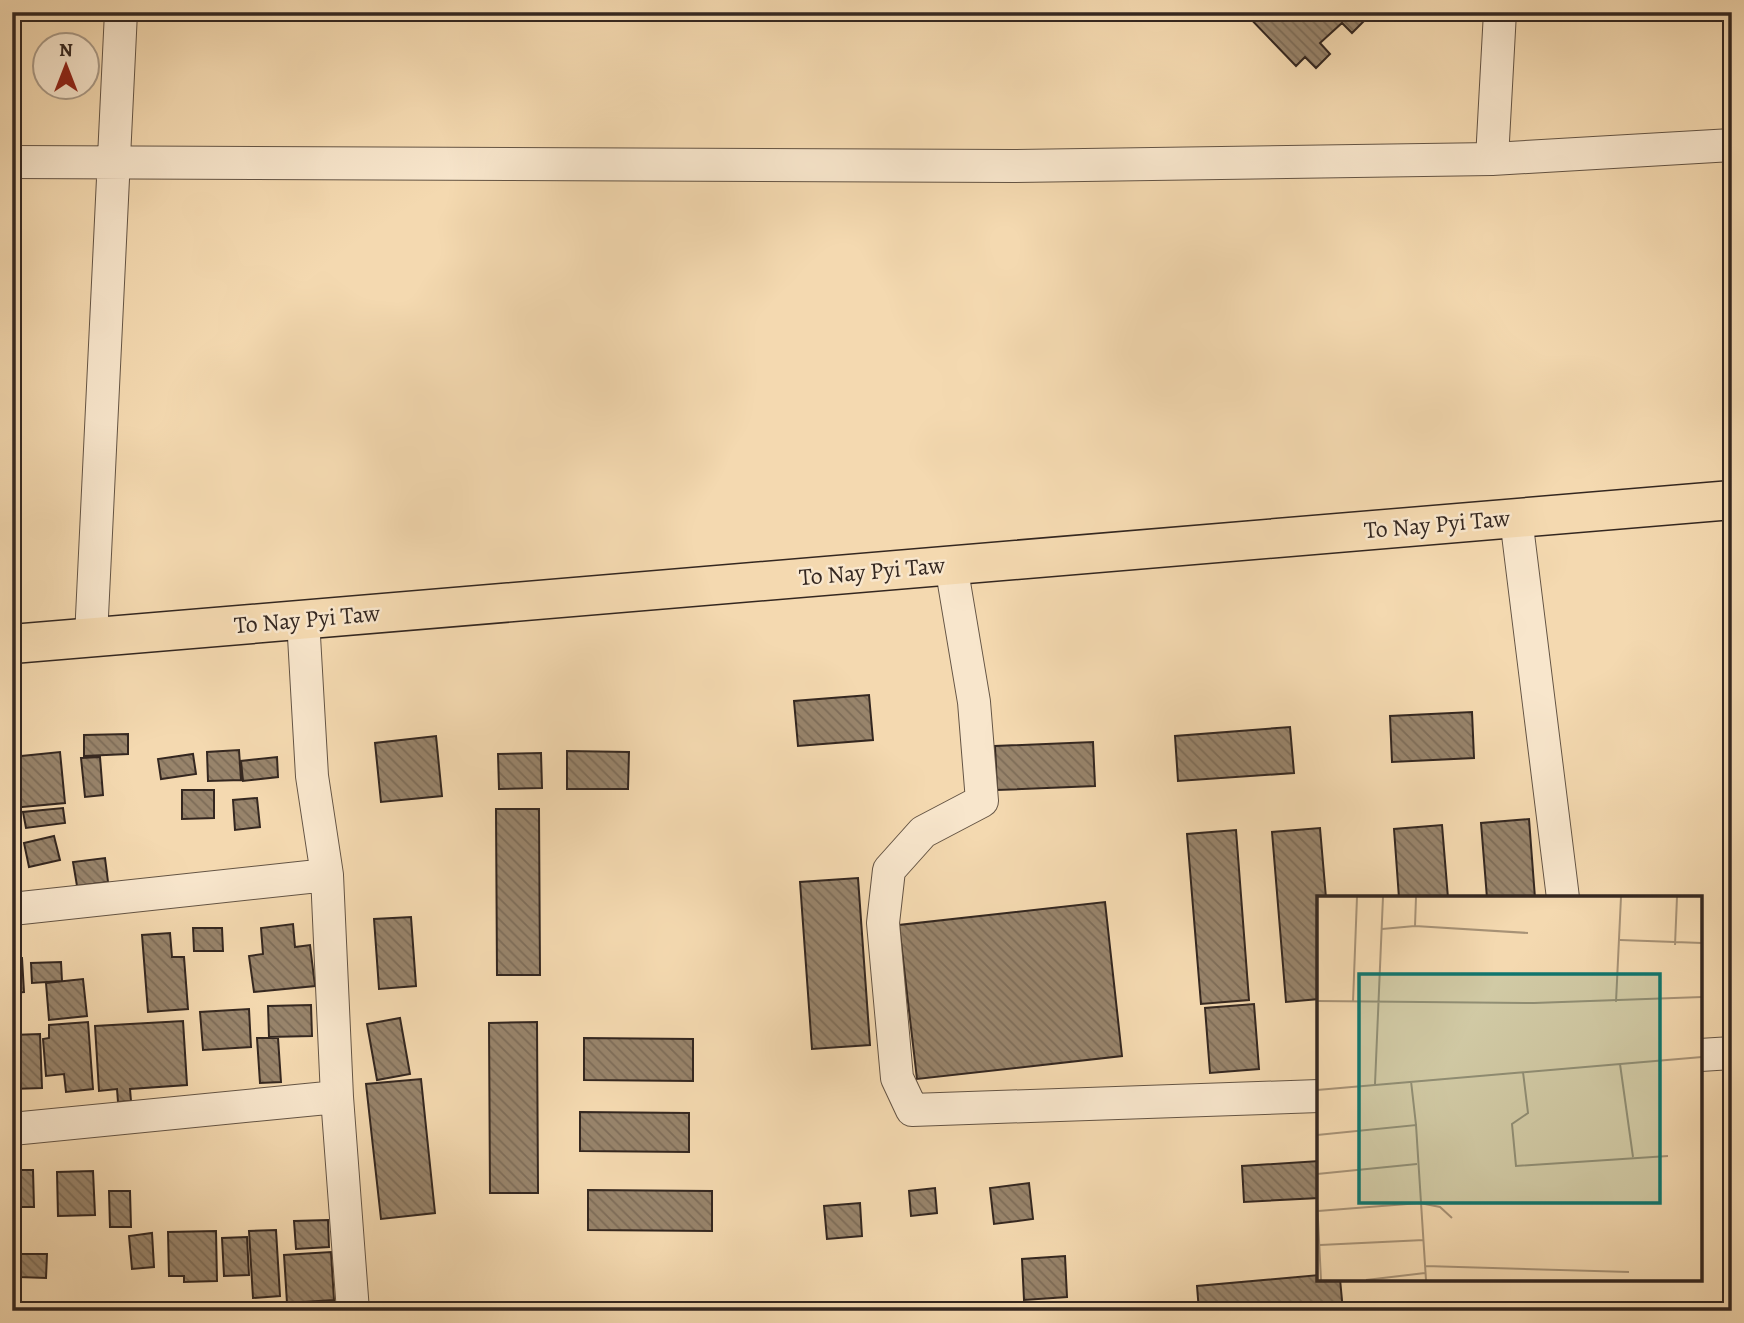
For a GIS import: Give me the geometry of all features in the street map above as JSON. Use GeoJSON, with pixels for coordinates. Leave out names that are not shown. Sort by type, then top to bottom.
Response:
{"type":"FeatureCollection","features":[{"type":"Feature","properties":{"kind":"main road","name":"To Nay Pyi Taw"},"geometry":{"type":"LineString","coordinates":[[12,645],[1732,500]]}},
{"type":"Feature","properties":{"kind":"street"},"geometry":{"type":"LineString","coordinates":[[91,637],[121,12]]}},
{"type":"Feature","properties":{"kind":"street"},"geometry":{"type":"LineString","coordinates":[[1492,159],[1500,12]]}},
{"type":"Feature","properties":{"kind":"street"},"geometry":{"type":"LineString","coordinates":[[12,162],[1012,166],[1492,159],[1732,145]]}},
{"type":"Feature","properties":{"kind":"street"},"geometry":{"type":"LineString","coordinates":[[1516,518],[1563,896]]}},
{"type":"Feature","properties":{"kind":"street"},"geometry":{"type":"LineString","coordinates":[[951,565],[974,702],[982,801],[923,832],[889,870],[883,923],[896,1065],[898,1078],[912,1110],[1317,1096]]}},
{"type":"Feature","properties":{"kind":"street"},"geometry":{"type":"LineString","coordinates":[[303,619],[312,776],[327,875],[337,1097],[353,1311]]}},
{"type":"Feature","properties":{"kind":"street"},"geometry":{"type":"LineString","coordinates":[[12,909],[327,875]]}},
{"type":"Feature","properties":{"kind":"street"},"geometry":{"type":"LineString","coordinates":[[1702,1055],[1732,1053]]}},
{"type":"Feature","properties":{"kind":"street"},"geometry":{"type":"LineString","coordinates":[[12,1129],[337,1097]]}},
{"type":"Feature","properties":{"kind":"building"},"geometry":{"type":"Polygon","coordinates":[[[1244,12],[1358,12],[1365,20],[1352,33],[1342,23],[1320,43],[1330,54],[1316,68],[1305,57],[1296,66],[1244,12]]]}},
{"type":"Feature","properties":{"kind":"building"},"geometry":{"type":"Polygon","coordinates":[[[869,695],[873,740],[798,746],[794,701],[869,695]]]}},
{"type":"Feature","properties":{"kind":"building"},"geometry":{"type":"Polygon","coordinates":[[[1472,712],[1474,758],[1392,762],[1390,716],[1472,712]]]}},
{"type":"Feature","properties":{"kind":"building"},"geometry":{"type":"Polygon","coordinates":[[[1290,727],[1294,773],[1178,781],[1175,736],[1290,727]]]}},
{"type":"Feature","properties":{"kind":"building"},"geometry":{"type":"Polygon","coordinates":[[[128,734],[128,754],[84,756],[84,735],[128,734]]]}},
{"type":"Feature","properties":{"kind":"building"},"geometry":{"type":"Polygon","coordinates":[[[436,736],[442,796],[381,802],[375,743],[436,736]]]}},
{"type":"Feature","properties":{"kind":"building"},"geometry":{"type":"Polygon","coordinates":[[[1093,742],[1095,786],[997,790],[995,746],[1093,742]]]}},
{"type":"Feature","properties":{"kind":"building"},"geometry":{"type":"Polygon","coordinates":[[[239,750],[241,780],[208,781],[207,752],[239,750]]]}},
{"type":"Feature","properties":{"kind":"building"},"geometry":{"type":"Polygon","coordinates":[[[567,751],[629,752],[628,789],[567,789],[567,751]]]}},
{"type":"Feature","properties":{"kind":"building"},"geometry":{"type":"Polygon","coordinates":[[[60,752],[65,803],[12,808],[12,757],[60,752]]]}},
{"type":"Feature","properties":{"kind":"building"},"geometry":{"type":"Polygon","coordinates":[[[541,753],[542,788],[499,789],[498,754],[541,753]]]}},
{"type":"Feature","properties":{"kind":"building"},"geometry":{"type":"Polygon","coordinates":[[[193,754],[196,774],[161,779],[158,759],[193,754]]]}},
{"type":"Feature","properties":{"kind":"building"},"geometry":{"type":"Polygon","coordinates":[[[100,757],[103,795],[85,797],[81,758],[100,757]]]}},
{"type":"Feature","properties":{"kind":"building"},"geometry":{"type":"Polygon","coordinates":[[[277,757],[278,777],[243,781],[241,761],[277,757]]]}},
{"type":"Feature","properties":{"kind":"building"},"geometry":{"type":"Polygon","coordinates":[[[182,790],[214,790],[214,818],[182,819],[182,790]]]}},
{"type":"Feature","properties":{"kind":"building"},"geometry":{"type":"Polygon","coordinates":[[[257,798],[260,827],[235,830],[233,800],[257,798]]]}},
{"type":"Feature","properties":{"kind":"building"},"geometry":{"type":"Polygon","coordinates":[[[63,808],[65,823],[26,828],[23,812],[63,808]]]}},
{"type":"Feature","properties":{"kind":"building"},"geometry":{"type":"Polygon","coordinates":[[[496,809],[539,809],[540,975],[497,975],[496,809]]]}},
{"type":"Feature","properties":{"kind":"building"},"geometry":{"type":"Polygon","coordinates":[[[1529,819],[1535,896],[1487,896],[1481,823],[1529,819]]]}},
{"type":"Feature","properties":{"kind":"building"},"geometry":{"type":"Polygon","coordinates":[[[1442,825],[1448,896],[1399,896],[1394,829],[1442,825]]]}},
{"type":"Feature","properties":{"kind":"building"},"geometry":{"type":"Polygon","coordinates":[[[1320,828],[1326,896],[1317,896],[1317,999],[1286,1002],[1272,832],[1320,828]]]}},
{"type":"Feature","properties":{"kind":"building"},"geometry":{"type":"Polygon","coordinates":[[[1236,830],[1249,1000],[1201,1004],[1187,834],[1236,830]]]}},
{"type":"Feature","properties":{"kind":"building"},"geometry":{"type":"Polygon","coordinates":[[[54,836],[60,860],[29,867],[24,843],[54,836]]]}},
{"type":"Feature","properties":{"kind":"building"},"geometry":{"type":"Polygon","coordinates":[[[105,858],[108,882],[77,886],[73,862],[105,858]]]}},
{"type":"Feature","properties":{"kind":"building"},"geometry":{"type":"Polygon","coordinates":[[[858,878],[870,1045],[812,1049],[800,882],[858,878]]]}},
{"type":"Feature","properties":{"kind":"building"},"geometry":{"type":"Polygon","coordinates":[[[1105,902],[1122,1056],[917,1079],[899,925],[1105,902]]]}},
{"type":"Feature","properties":{"kind":"building"},"geometry":{"type":"Polygon","coordinates":[[[411,917],[416,986],[379,989],[374,919],[411,917]]]}},
{"type":"Feature","properties":{"kind":"building"},"geometry":{"type":"Polygon","coordinates":[[[293,924],[295,947],[310,945],[315,986],[254,992],[249,956],[263,954],[261,928],[293,924]]]}},
{"type":"Feature","properties":{"kind":"building"},"geometry":{"type":"Polygon","coordinates":[[[193,928],[222,928],[223,951],[194,951],[193,928]]]}},
{"type":"Feature","properties":{"kind":"building"},"geometry":{"type":"Polygon","coordinates":[[[170,933],[172,957],[184,957],[188,1009],[148,1012],[142,935],[170,933]]]}},
{"type":"Feature","properties":{"kind":"building"},"geometry":{"type":"Polygon","coordinates":[[[22,958],[24,992],[12,993],[12,959],[22,958]]]}},
{"type":"Feature","properties":{"kind":"building"},"geometry":{"type":"Polygon","coordinates":[[[61,962],[62,981],[32,983],[31,963],[61,962]]]}},
{"type":"Feature","properties":{"kind":"building"},"geometry":{"type":"Polygon","coordinates":[[[83,979],[87,1016],[49,1020],[46,983],[83,979]]]}},
{"type":"Feature","properties":{"kind":"building"},"geometry":{"type":"Polygon","coordinates":[[[1254,1004],[1259,1069],[1210,1073],[1205,1008],[1254,1004]]]}},
{"type":"Feature","properties":{"kind":"building"},"geometry":{"type":"Polygon","coordinates":[[[311,1005],[312,1036],[269,1037],[268,1006],[311,1005]]]}},
{"type":"Feature","properties":{"kind":"building"},"geometry":{"type":"Polygon","coordinates":[[[249,1009],[251,1047],[203,1050],[200,1012],[249,1009]]]}},
{"type":"Feature","properties":{"kind":"building"},"geometry":{"type":"Polygon","coordinates":[[[400,1018],[410,1074],[377,1080],[367,1024],[400,1018]]]}},
{"type":"Feature","properties":{"kind":"building"},"geometry":{"type":"Polygon","coordinates":[[[183,1021],[187,1085],[130,1089],[131,1101],[118,1102],[117,1089],[99,1091],[95,1026],[183,1021]]]}},
{"type":"Feature","properties":{"kind":"building"},"geometry":{"type":"Polygon","coordinates":[[[88,1022],[93,1089],[66,1092],[64,1074],[46,1076],[43,1039],[49,1038],[49,1025],[88,1022]]]}},
{"type":"Feature","properties":{"kind":"building"},"geometry":{"type":"Polygon","coordinates":[[[537,1022],[538,1193],[490,1193],[489,1023],[537,1022]]]}},
{"type":"Feature","properties":{"kind":"building"},"geometry":{"type":"Polygon","coordinates":[[[40,1034],[42,1088],[12,1089],[12,1035],[40,1034]]]}},
{"type":"Feature","properties":{"kind":"building"},"geometry":{"type":"Polygon","coordinates":[[[257,1038],[278,1038],[281,1082],[260,1083],[257,1038]]]}},
{"type":"Feature","properties":{"kind":"building"},"geometry":{"type":"Polygon","coordinates":[[[584,1038],[693,1039],[693,1081],[584,1080],[584,1038]]]}},
{"type":"Feature","properties":{"kind":"building"},"geometry":{"type":"Polygon","coordinates":[[[421,1079],[435,1213],[381,1219],[366,1084],[421,1079]]]}},
{"type":"Feature","properties":{"kind":"building"},"geometry":{"type":"Polygon","coordinates":[[[580,1112],[689,1113],[689,1152],[580,1151],[580,1112]]]}},
{"type":"Feature","properties":{"kind":"building"},"geometry":{"type":"Polygon","coordinates":[[[1317,1161],[1317,1198],[1244,1202],[1242,1166],[1317,1161]]]}},
{"type":"Feature","properties":{"kind":"building"},"geometry":{"type":"Polygon","coordinates":[[[12,1170],[33,1170],[34,1207],[12,1207],[12,1170]]]}},
{"type":"Feature","properties":{"kind":"building"},"geometry":{"type":"Polygon","coordinates":[[[93,1171],[95,1215],[58,1216],[57,1172],[93,1171]]]}},
{"type":"Feature","properties":{"kind":"building"},"geometry":{"type":"Polygon","coordinates":[[[1029,1183],[1033,1219],[994,1224],[990,1188],[1029,1183]]]}},
{"type":"Feature","properties":{"kind":"building"},"geometry":{"type":"Polygon","coordinates":[[[935,1188],[937,1213],[911,1216],[909,1191],[935,1188]]]}},
{"type":"Feature","properties":{"kind":"building"},"geometry":{"type":"Polygon","coordinates":[[[588,1190],[712,1191],[712,1231],[588,1230],[588,1190]]]}},
{"type":"Feature","properties":{"kind":"building"},"geometry":{"type":"Polygon","coordinates":[[[109,1191],[130,1191],[131,1227],[110,1227],[109,1191]]]}},
{"type":"Feature","properties":{"kind":"building"},"geometry":{"type":"Polygon","coordinates":[[[860,1203],[862,1236],[827,1239],[824,1206],[860,1203]]]}},
{"type":"Feature","properties":{"kind":"building"},"geometry":{"type":"Polygon","coordinates":[[[328,1220],[329,1247],[296,1249],[294,1221],[328,1220]]]}},
{"type":"Feature","properties":{"kind":"building"},"geometry":{"type":"Polygon","coordinates":[[[276,1230],[280,1296],[253,1298],[249,1231],[276,1230]]]}},
{"type":"Feature","properties":{"kind":"building"},"geometry":{"type":"Polygon","coordinates":[[[216,1231],[217,1281],[184,1282],[184,1276],[169,1276],[168,1232],[216,1231]]]}},
{"type":"Feature","properties":{"kind":"building"},"geometry":{"type":"Polygon","coordinates":[[[152,1233],[154,1267],[132,1269],[129,1236],[152,1233]]]}},
{"type":"Feature","properties":{"kind":"building"},"geometry":{"type":"Polygon","coordinates":[[[247,1237],[249,1275],[224,1276],[222,1238],[247,1237]]]}},
{"type":"Feature","properties":{"kind":"building"},"geometry":{"type":"Polygon","coordinates":[[[331,1252],[334,1300],[287,1303],[284,1255],[331,1252]]]}},
{"type":"Feature","properties":{"kind":"building"},"geometry":{"type":"Polygon","coordinates":[[[19,1254],[47,1254],[46,1278],[19,1277],[19,1254]]]}},
{"type":"Feature","properties":{"kind":"building"},"geometry":{"type":"Polygon","coordinates":[[[1065,1256],[1067,1297],[1024,1300],[1022,1259],[1065,1256]]]}},
{"type":"Feature","properties":{"kind":"building"},"geometry":{"type":"Polygon","coordinates":[[[1317,1275],[1317,1281],[1340,1281],[1343,1311],[1199,1311],[1197,1286],[1317,1275]]]}}]}
